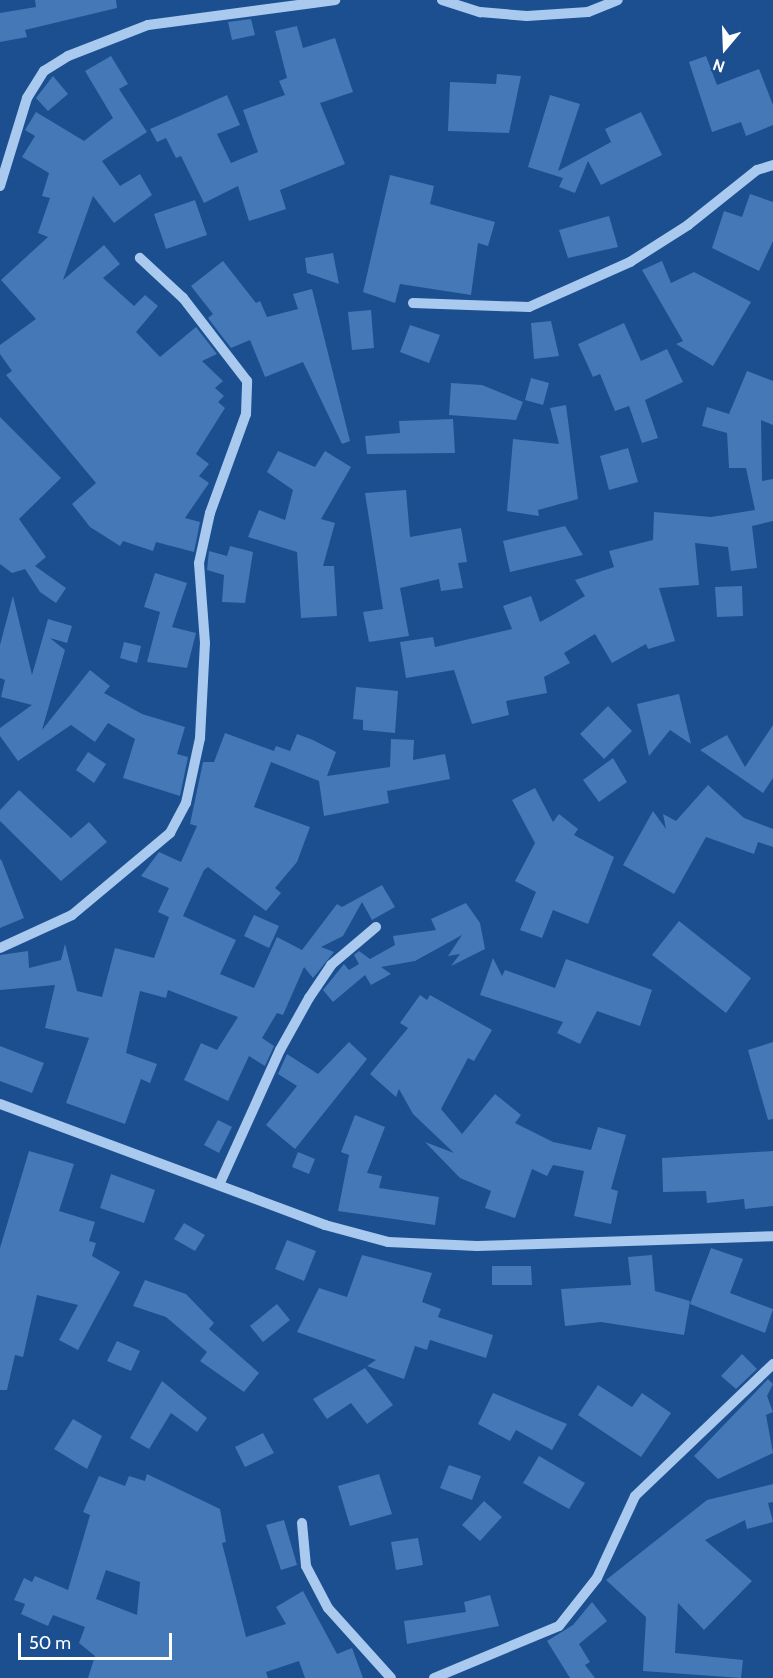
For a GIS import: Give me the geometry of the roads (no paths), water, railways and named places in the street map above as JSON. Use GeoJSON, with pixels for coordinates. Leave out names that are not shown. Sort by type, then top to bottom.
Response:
{"type":"FeatureCollection","features":[{"type":"Feature","properties":{"kind":"street"},"geometry":{"type":"LineString","coordinates":[[0,186],[27,98],[44,71],[68,56],[148,25],[335,0]]}},
{"type":"Feature","properties":{"kind":"street"},"geometry":{"type":"LineString","coordinates":[[442,0],[480,12],[527,16],[588,12],[618,0]]}},
{"type":"Feature","properties":{"kind":"street"},"geometry":{"type":"LineString","coordinates":[[413,303],[529,308],[630,262],[688,225],[757,170],[773,165]]}},
{"type":"Feature","properties":{"kind":"street"},"geometry":{"type":"LineString","coordinates":[[0,948],[72,915],[170,833],[186,803],[200,738],[206,643],[199,563],[210,513],[246,414],[247,381],[183,298],[140,258]]}},
{"type":"Feature","properties":{"kind":"street"},"geometry":{"type":"LineString","coordinates":[[219,1185],[280,1050],[309,998],[331,965],[376,927]]}},
{"type":"Feature","properties":{"kind":"street"},"geometry":{"type":"LineString","coordinates":[[0,1104],[219,1185],[388,1242],[477,1246],[773,1236]]}},
{"type":"Feature","properties":{"kind":"street"},"geometry":{"type":"LineString","coordinates":[[435,1678],[559,1626],[597,1578],[635,1496],[773,1364]]}},
{"type":"Feature","properties":{"kind":"street"},"geometry":{"type":"LineString","coordinates":[[302,1523],[306,1566],[328,1608],[391,1678]]}}]}
